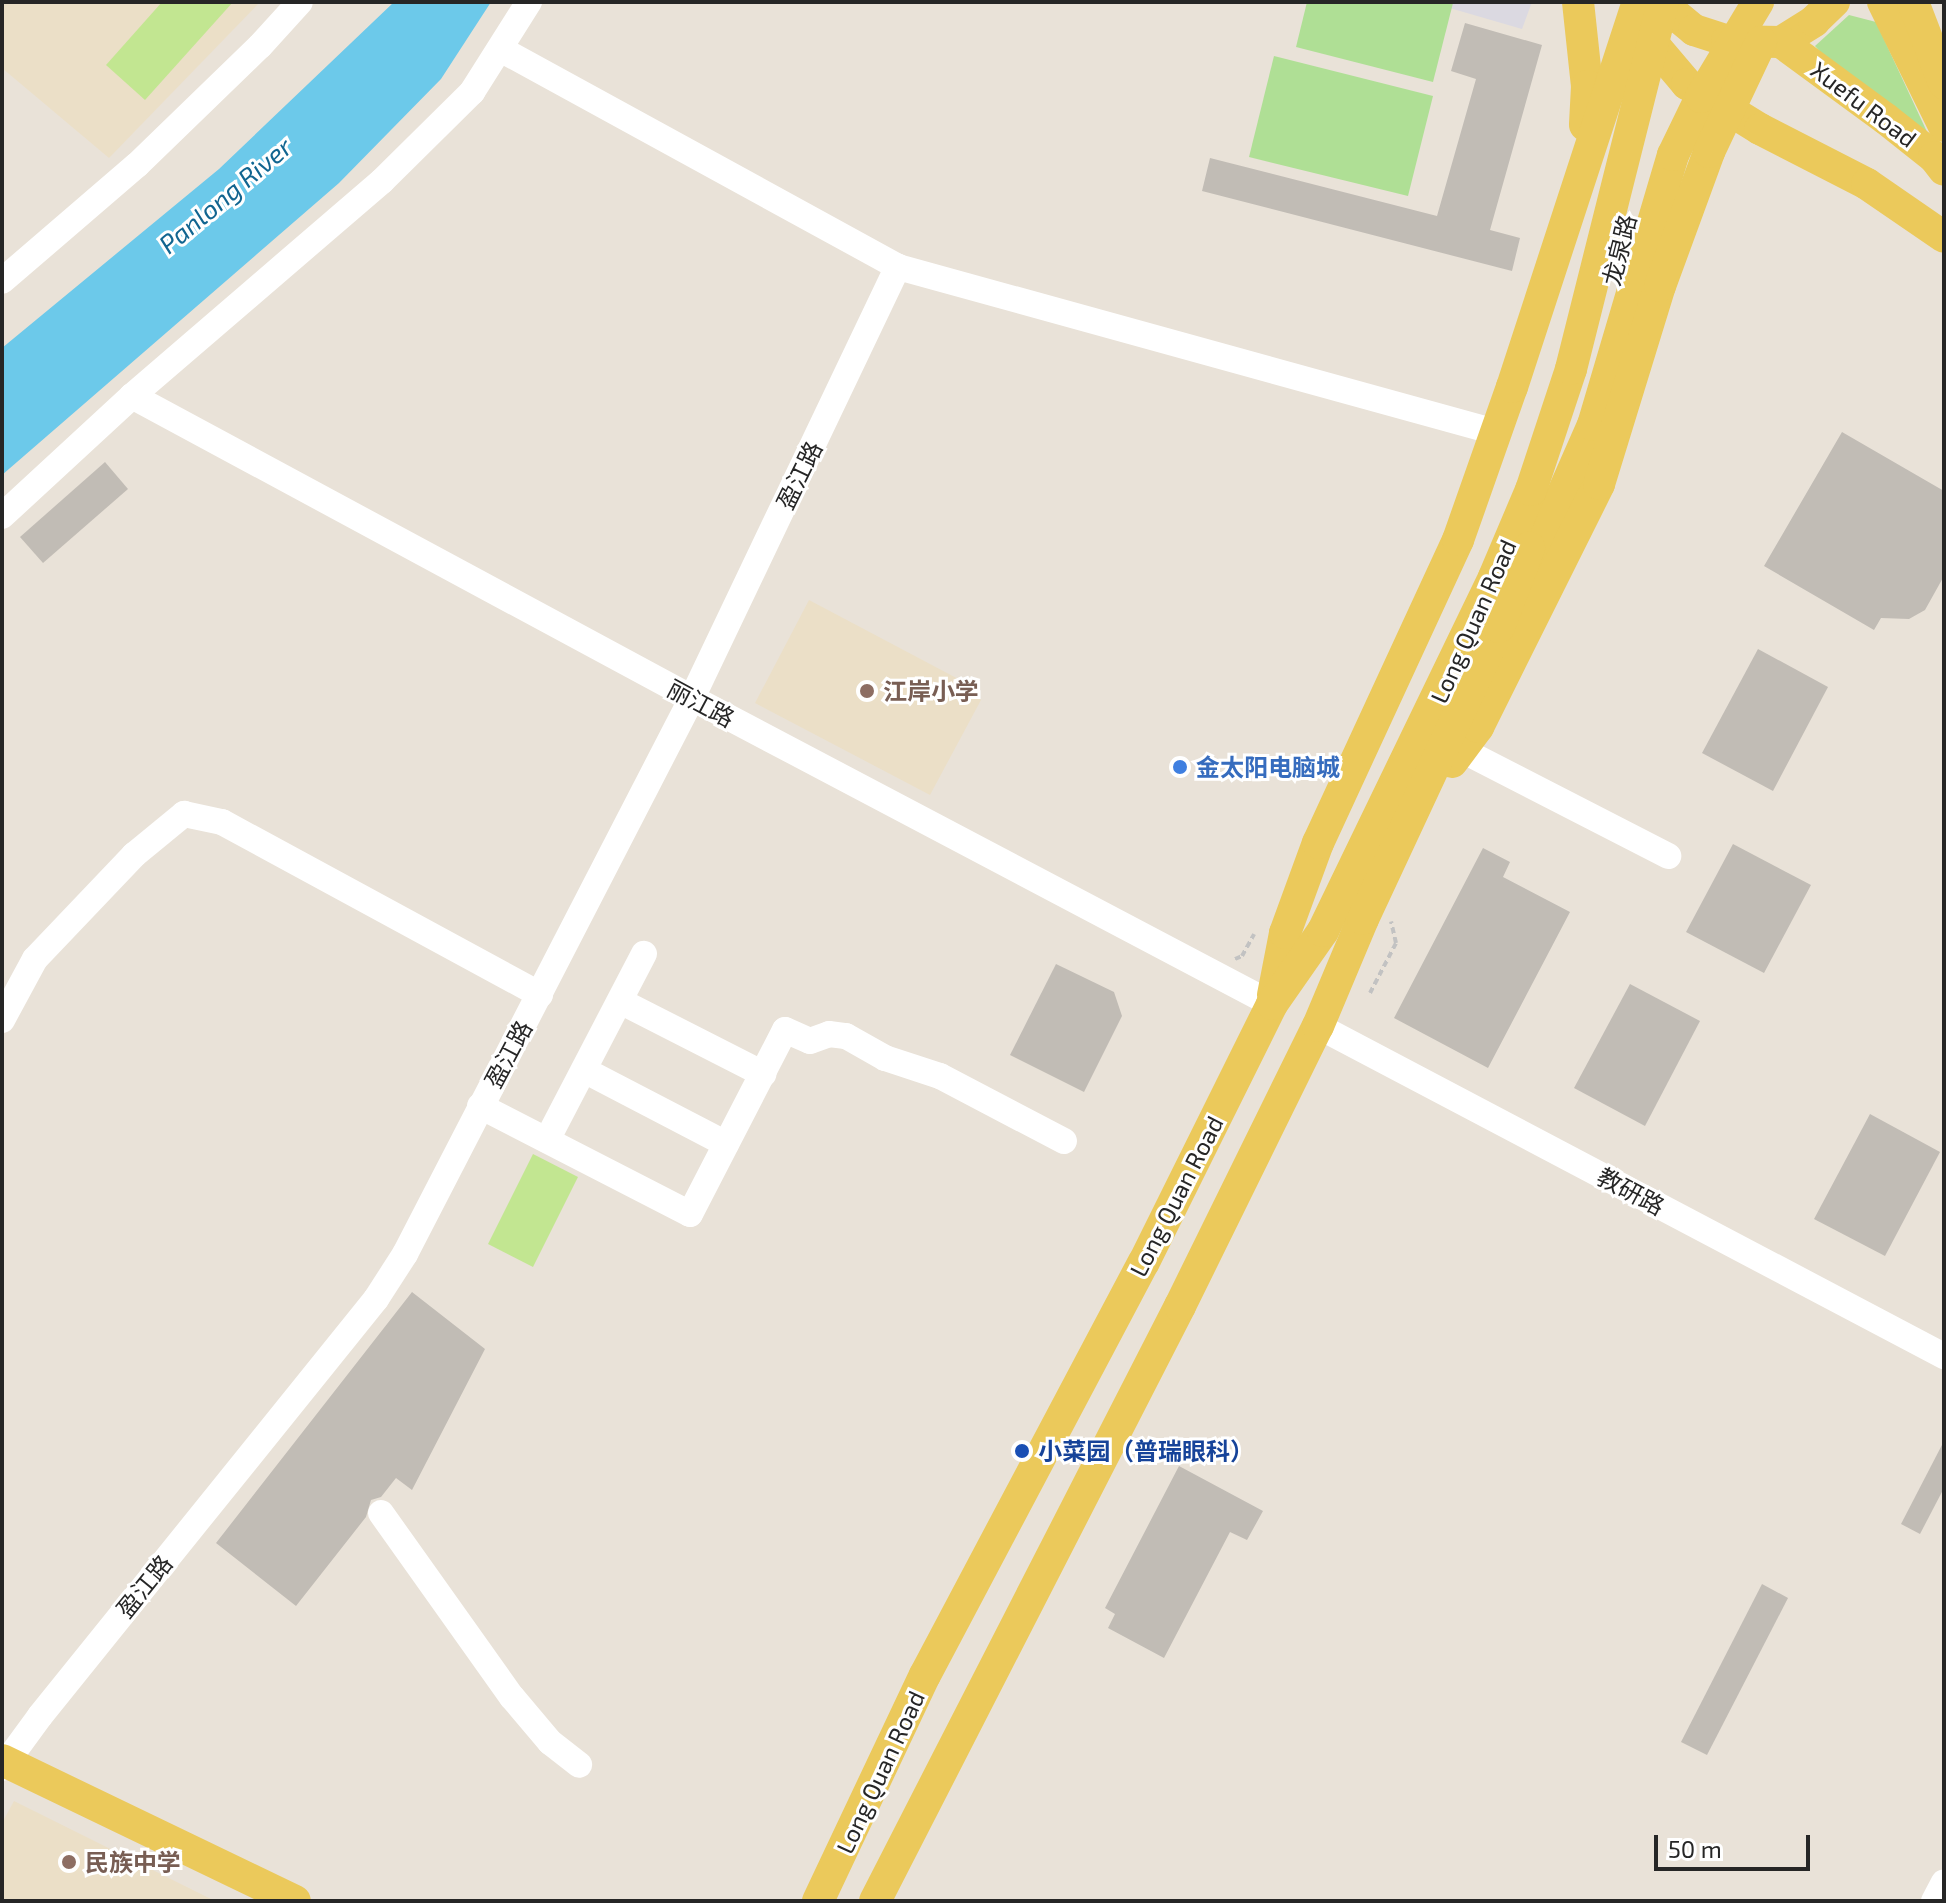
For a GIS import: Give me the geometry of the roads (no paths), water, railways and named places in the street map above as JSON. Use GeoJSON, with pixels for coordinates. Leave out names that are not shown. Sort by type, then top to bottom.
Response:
{"type":"FeatureCollection","features":[{"type":"Feature","properties":{"kind":"main road"},"geometry":{"type":"LineString","coordinates":[[1272,1004],[1337,844],[1473,554],[1541,360],[1576,223],[1584,170],[1587,86],[1578,2]]}},
{"type":"Feature","properties":{"kind":"main road"},"geometry":{"type":"LineString","coordinates":[[1624,2],[1648,39],[1687,84],[1760,129],[1867,184],[1944,237]]}},
{"type":"Feature","properties":{"kind":"main road"},"geometry":{"type":"LineString","coordinates":[[1272,1004],[1285,933],[1318,843],[1458,540],[1638,2]]}},
{"type":"Feature","properties":{"kind":"main road"},"geometry":{"type":"LineString","coordinates":[[1661,2],[1694,30],[1727,41],[1771,42],[1814,21],[1834,2]]}},
{"type":"Feature","properties":{"kind":"main road","name":"龙泉路"},"geometry":{"type":"LineString","coordinates":[[1546,497],[1571,369],[1661,2]]}},
{"type":"Feature","properties":{"kind":"main road","name":"龙泉路"},"geometry":{"type":"LineString","coordinates":[[1546,497],[1588,374],[1682,2]]}},
{"type":"Feature","properties":{"kind":"main road"},"geometry":{"type":"LineString","coordinates":[[1546,497],[1593,425],[1673,155],[1701,97],[1758,2]]}},
{"type":"Feature","properties":{"kind":"main road","name":"Xuefu Road"},"geometry":{"type":"LineString","coordinates":[[1883,2],[1944,126]]}},
{"type":"Feature","properties":{"kind":"main road"},"geometry":{"type":"LineString","coordinates":[[1913,2],[1944,83]]}},
{"type":"Feature","properties":{"kind":"main road"},"geometry":{"type":"LineString","coordinates":[[1417,805],[1478,727],[1599,484],[1660,286],[1709,152],[1771,42]]}},
{"type":"Feature","properties":{"kind":"main road","name":"Xuefu Road"},"geometry":{"type":"LineString","coordinates":[[1771,42],[1886,119],[1934,157],[1944,170]]}},
{"type":"Feature","properties":{"kind":"main road","name":"Long Quan Road"},"geometry":{"type":"LineString","coordinates":[[875,1901],[1180,1306],[1318,1026],[1363,919],[1499,627],[1541,550],[1546,497]]}},
{"type":"Feature","properties":{"kind":"main road","name":"Long Quan Road"},"geometry":{"type":"LineString","coordinates":[[818,1901],[925,1675],[1144,1262],[1272,1004],[1323,931],[1465,643],[1546,497]]}},
{"type":"Feature","properties":{"kind":"main road"},"geometry":{"type":"LineString","coordinates":[[3,1763],[295,1901]]}},
{"type":"Feature","properties":{"kind":"street"},"geometry":{"type":"LineString","coordinates":[[2,281],[137,165],[260,46],[300,2]]}},
{"type":"Feature","properties":{"kind":"street"},"geometry":{"type":"LineString","coordinates":[[2,516],[132,396],[382,181],[472,92],[502,50],[529,2]]}},
{"type":"Feature","properties":{"kind":"street"},"geometry":{"type":"LineString","coordinates":[[502,50],[898,267],[1496,432]]}},
{"type":"Feature","properties":{"kind":"street","name":"盈江路"},"geometry":{"type":"LineString","coordinates":[[3,1763],[376,1299],[405,1254],[692,698],[898,267]]}},
{"type":"Feature","properties":{"kind":"street","name":"丽江路"},"geometry":{"type":"LineString","coordinates":[[132,396],[692,698],[1272,1004]]}},
{"type":"Feature","properties":{"kind":"street"},"geometry":{"type":"LineString","coordinates":[[1462,750],[1668,856]]}},
{"type":"Feature","properties":{"kind":"street"},"geometry":{"type":"LineString","coordinates":[[2,1020],[35,959],[134,855],[184,814],[222,822],[540,995]]}},
{"type":"Feature","properties":{"kind":"street"},"geometry":{"type":"LineString","coordinates":[[547,1140],[644,954]]}},
{"type":"Feature","properties":{"kind":"street"},"geometry":{"type":"LineString","coordinates":[[620,1001],[763,1074]]}},
{"type":"Feature","properties":{"kind":"street","name":"教研路"},"geometry":{"type":"LineString","coordinates":[[1318,1026],[1944,1356]]}},
{"type":"Feature","properties":{"kind":"street"},"geometry":{"type":"LineString","coordinates":[[480,1106],[690,1214],[785,1030],[810,1041],[829,1034],[846,1036],[885,1058],[940,1076],[1064,1141]]}},
{"type":"Feature","properties":{"kind":"street"},"geometry":{"type":"LineString","coordinates":[[584,1070],[726,1144]]}},
{"type":"Feature","properties":{"kind":"street"},"geometry":{"type":"LineString","coordinates":[[381,1513],[512,1697],[550,1742],[579,1765]]}},
{"type":"Feature","properties":{"kind":"street"},"geometry":{"type":"LineString","coordinates":[[1934,1901],[1944,1882]]}},
{"type":"Feature","properties":{"kind":"water","name":"Panlong River"},"geometry":{"type":"Polygon","coordinates":[[[394,2],[491,2],[441,79],[339,183],[2,475],[2,348],[219,169],[394,2]]]}},
{"type":"Feature","properties":{"kind":"place","name":"江岸小学"},"geometry":{"type":"Point","coordinates":[867,691]}},
{"type":"Feature","properties":{"kind":"place","name":"金太阳电脑城"},"geometry":{"type":"Point","coordinates":[1180,767]}},
{"type":"Feature","properties":{"kind":"place","name":"小菜园（普瑞眼科）"},"geometry":{"type":"Point","coordinates":[1022,1451]}},
{"type":"Feature","properties":{"kind":"place","name":"民族中学"},"geometry":{"type":"Point","coordinates":[69,1862]}}]}
